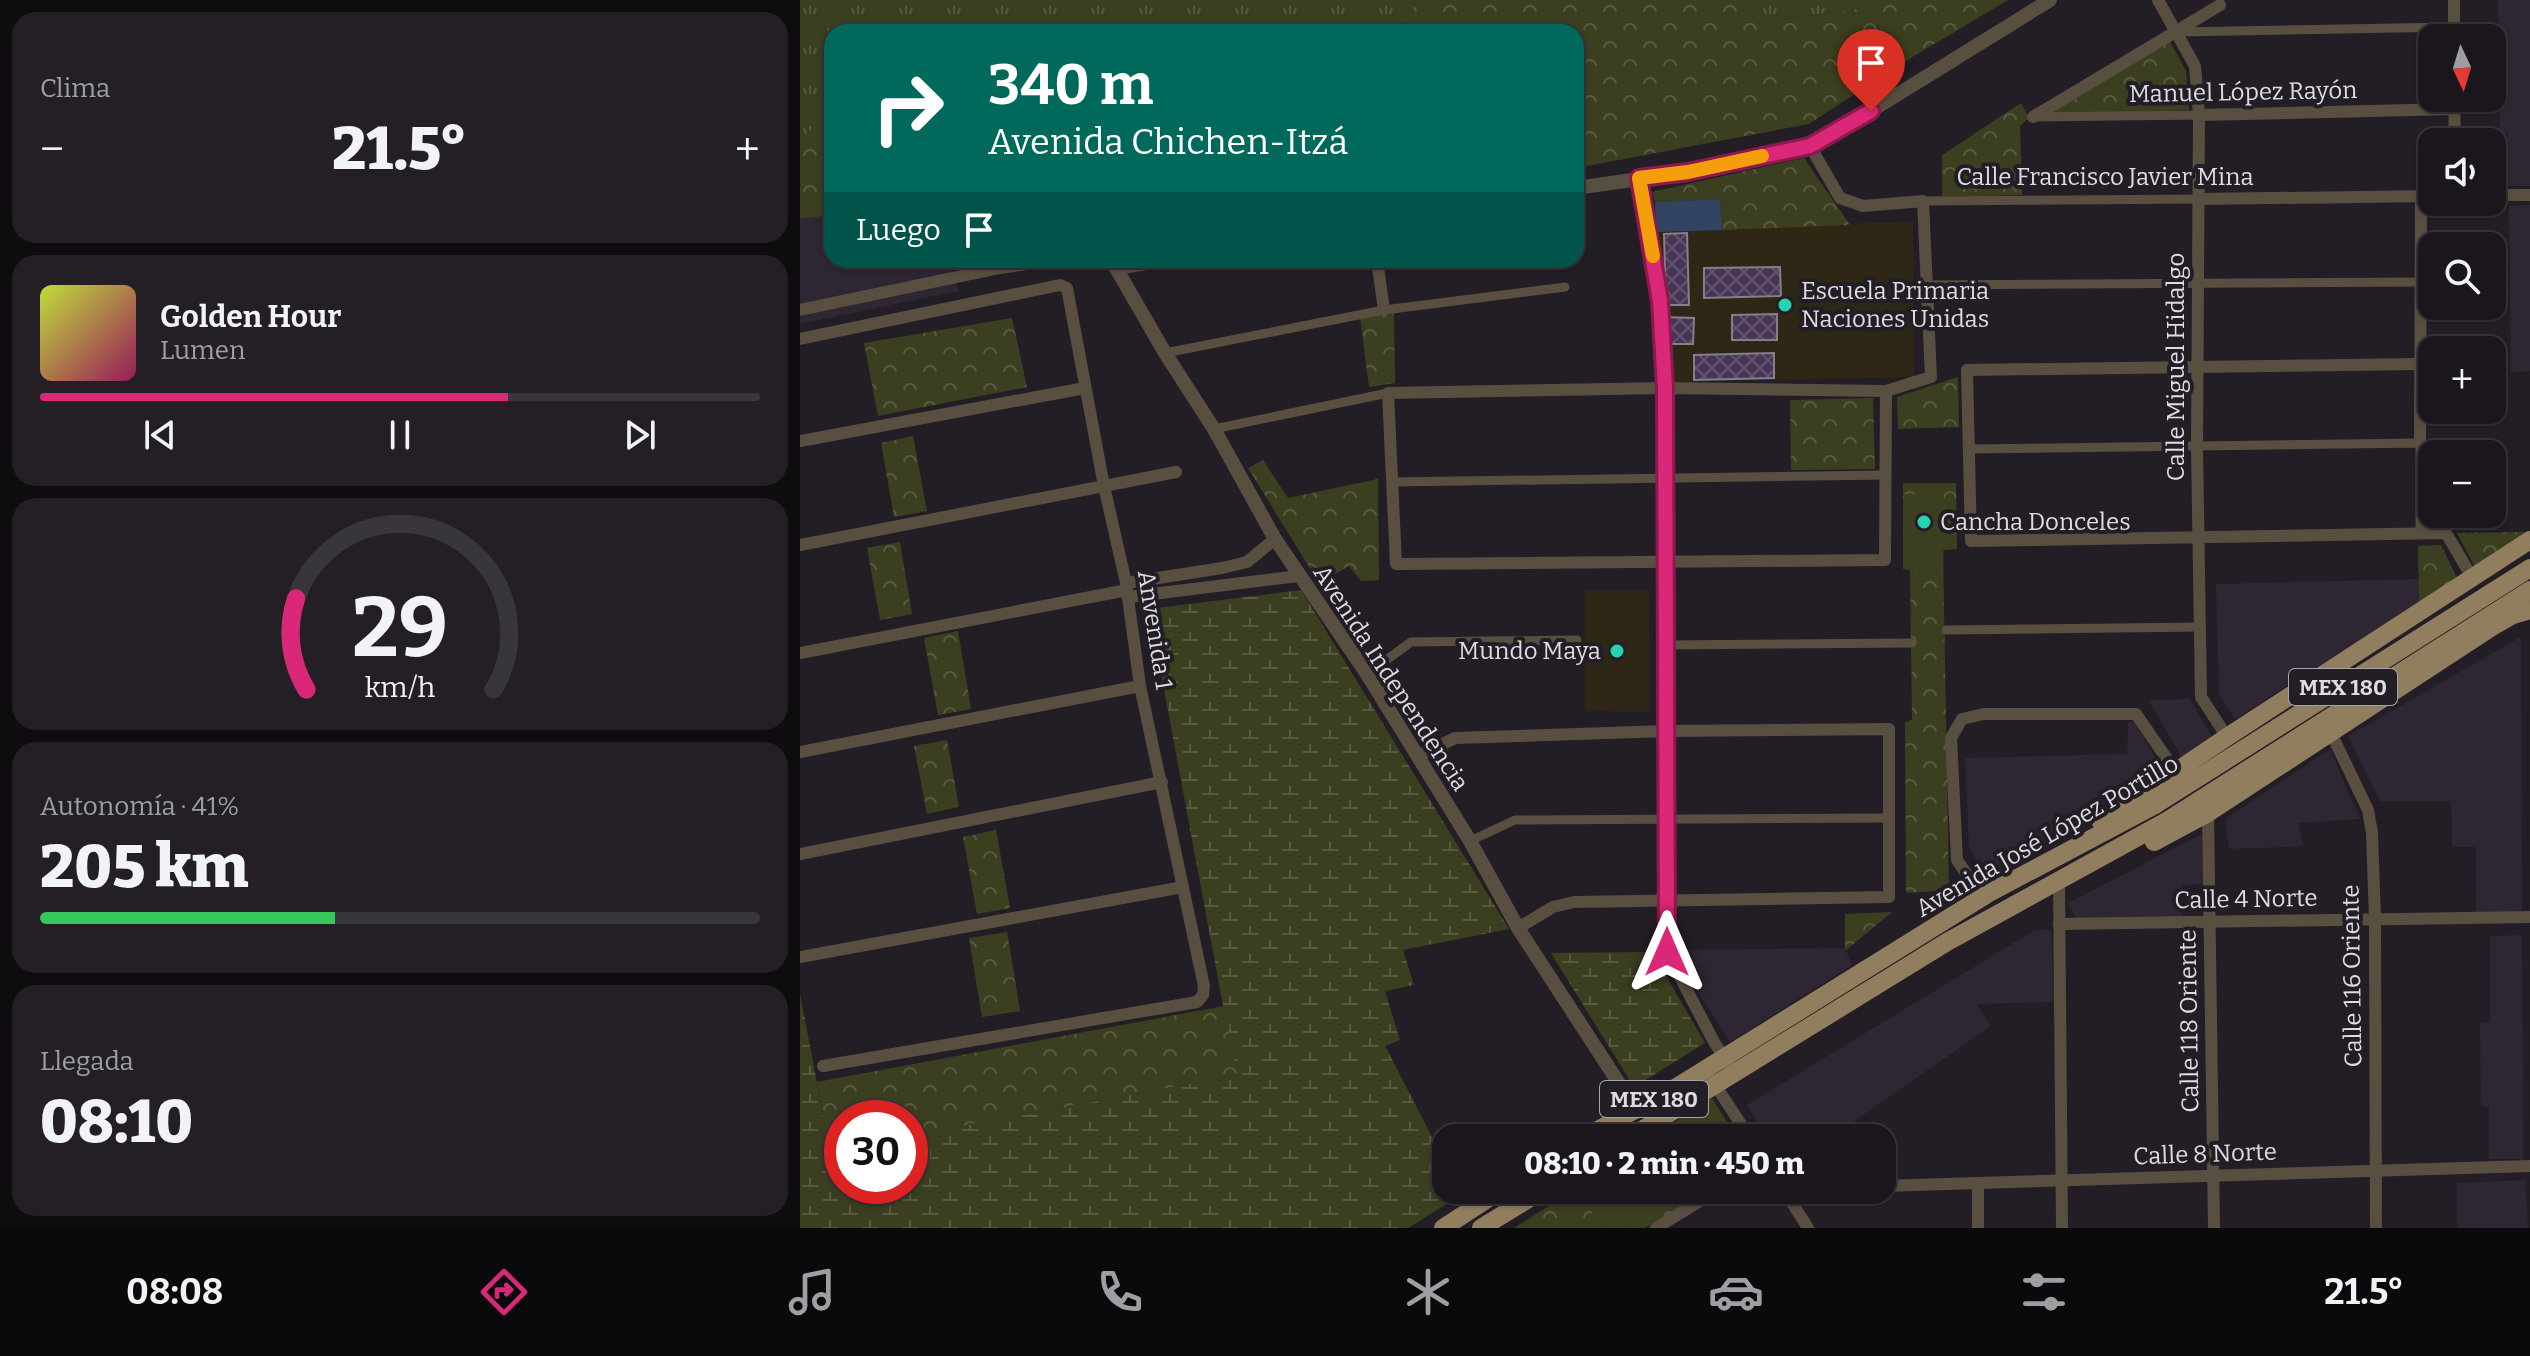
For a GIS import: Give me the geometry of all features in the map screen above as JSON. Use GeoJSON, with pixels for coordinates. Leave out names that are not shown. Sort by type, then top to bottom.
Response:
{"type":"FeatureCollection","features":[{"type":"Feature","properties":{"kind":"main road"},"geometry":{"type":"LineString","coordinates":[[2043,863],[2227,737],[2530,540]]}},
{"type":"Feature","properties":{"kind":"main road","name":"Avenida José López Portillo"},"geometry":{"type":"LineString","coordinates":[[1647,1124],[1774,1027],[1989,893],[2155,805],[2530,568]]}},
{"type":"Feature","properties":{"kind":"main road"},"geometry":{"type":"LineString","coordinates":[[2471,580],[2490,588],[2497,596],[2500,607],[2492,627]]}},
{"type":"Feature","properties":{"kind":"main road","name":"Avenida José López Portillo"},"geometry":{"type":"LineString","coordinates":[[1729,1064],[1783,1044],[1947,942],[2165,822],[2530,590]]}},
{"type":"Feature","properties":{"kind":"main road"},"geometry":{"type":"LineString","coordinates":[[2059,881],[2160,839],[2208,813],[2492,627],[2530,610]]}},
{"type":"Feature","properties":{"kind":"main road","name":"Avenida José López Portillo"},"geometry":{"type":"LineString","coordinates":[[1607,1124],[1672,1090],[1710,1076]]}},
{"type":"Feature","properties":{"kind":"main road"},"geometry":{"type":"LineString","coordinates":[[1443,1228],[1480,1204]]}},
{"type":"Feature","properties":{"kind":"main road"},"geometry":{"type":"LineString","coordinates":[[1481,1228],[1520,1204]]}},
{"type":"Feature","properties":{"kind":"street"},"geometry":{"type":"LineString","coordinates":[[1584,187],[1688,172],[1810,146],[2050,0]]}},
{"type":"Feature","properties":{"kind":"street","name":"Calle Miguel Hidalgo"},"geometry":{"type":"LineString","coordinates":[[2158,0],[2195,66],[2199,115],[2197,447],[2201,697],[2227,737]]}},
{"type":"Feature","properties":{"kind":"street"},"geometry":{"type":"LineString","coordinates":[[2454,0],[2454,24]]}},
{"type":"Feature","properties":{"kind":"street"},"geometry":{"type":"LineString","coordinates":[[2033,117],[2220,5]]}},
{"type":"Feature","properties":{"kind":"street"},"geometry":{"type":"LineString","coordinates":[[2178,32],[2418,32]]}},
{"type":"Feature","properties":{"kind":"street","name":"Manuel López Rayón"},"geometry":{"type":"LineString","coordinates":[[2033,117],[2199,115],[2418,106]]}},
{"type":"Feature","properties":{"kind":"street","name":"Calle Francisco Javier Mina"},"geometry":{"type":"LineString","coordinates":[[1810,146],[1840,198],[1863,206],[1923,201],[2418,196]]}},
{"type":"Feature","properties":{"kind":"street"},"geometry":{"type":"LineString","coordinates":[[1639,178],[1660,301],[1665,388],[1667,952],[1729,1064]]}},
{"type":"Feature","properties":{"kind":"street"},"geometry":{"type":"LineString","coordinates":[[2506,195],[2530,195]]}},
{"type":"Feature","properties":{"kind":"street"},"geometry":{"type":"LineString","coordinates":[[1214,429],[1388,393],[1665,388],[1886,391],[1931,377],[1923,201]]}},
{"type":"Feature","properties":{"kind":"street"},"geometry":{"type":"LineString","coordinates":[[800,310],[1000,268]]}},
{"type":"Feature","properties":{"kind":"street","name":"Avenida Independencia"},"geometry":{"type":"LineString","coordinates":[[1112,268],[1214,429],[1298,576],[1367,674],[1470,841],[1518,928],[1635,1108]]}},
{"type":"Feature","properties":{"kind":"street"},"geometry":{"type":"LineString","coordinates":[[1378,268],[1384,310]]}},
{"type":"Feature","properties":{"kind":"street"},"geometry":{"type":"LineString","coordinates":[[1927,285],[2418,282]]}},
{"type":"Feature","properties":{"kind":"street","name":"Anvenida 1"},"geometry":{"type":"LineString","coordinates":[[800,339],[1060,285],[1067,288],[1127,590],[1140,686],[1204,986],[1203,995],[1197,1002],[823,1066]]}},
{"type":"Feature","properties":{"kind":"street"},"geometry":{"type":"LineString","coordinates":[[1165,353],[1384,310],[1565,287]]}},
{"type":"Feature","properties":{"kind":"street"},"geometry":{"type":"LineString","coordinates":[[2418,364],[1967,370],[1971,541],[2446,533],[2471,580]]}},
{"type":"Feature","properties":{"kind":"street"},"geometry":{"type":"LineString","coordinates":[[800,441],[1085,388]]}},
{"type":"Feature","properties":{"kind":"street"},"geometry":{"type":"LineString","coordinates":[[1388,393],[1396,564],[1885,560],[1886,391]]}},
{"type":"Feature","properties":{"kind":"street"},"geometry":{"type":"LineString","coordinates":[[1969,449],[2418,443]]}},
{"type":"Feature","properties":{"kind":"street"},"geometry":{"type":"LineString","coordinates":[[800,545],[1176,472]]}},
{"type":"Feature","properties":{"kind":"street"},"geometry":{"type":"LineString","coordinates":[[1392,482],[1886,475]]}},
{"type":"Feature","properties":{"kind":"street"},"geometry":{"type":"LineString","coordinates":[[800,653],[1127,590],[1239,564],[1259,554],[1275,539]]}},
{"type":"Feature","properties":{"kind":"street"},"geometry":{"type":"LineString","coordinates":[[1127,590],[1298,576]]}},
{"type":"Feature","properties":{"kind":"street"},"geometry":{"type":"LineString","coordinates":[[1946,630],[2201,627]]}},
{"type":"Feature","properties":{"kind":"street"},"geometry":{"type":"LineString","coordinates":[[1367,674],[1411,642],[1577,640]]}},
{"type":"Feature","properties":{"kind":"street"},"geometry":{"type":"LineString","coordinates":[[1666,645],[1912,643]]}},
{"type":"Feature","properties":{"kind":"street"},"geometry":{"type":"LineString","coordinates":[[800,752],[1140,686]]}},
{"type":"Feature","properties":{"kind":"street"},"geometry":{"type":"LineString","coordinates":[[1989,893],[1970,879],[1957,860],[1951,738],[1962,719],[1984,714],[2136,714],[2176,772]]}},
{"type":"Feature","properties":{"kind":"street"},"geometry":{"type":"LineString","coordinates":[[1418,756],[1455,738],[1666,731],[1889,729],[1889,897],[1574,902],[1553,907],[1518,928]]}},
{"type":"Feature","properties":{"kind":"street","name":"Calle 116 Oriente"},"geometry":{"type":"LineString","coordinates":[[2331,733],[2368,810],[2372,833],[2376,1228]]}},
{"type":"Feature","properties":{"kind":"street"},"geometry":{"type":"LineString","coordinates":[[800,854],[1162,782]]}},
{"type":"Feature","properties":{"kind":"street","name":"Calle 118 Oriente"},"geometry":{"type":"LineString","coordinates":[[2208,813],[2214,1228]]}},
{"type":"Feature","properties":{"kind":"street"},"geometry":{"type":"LineString","coordinates":[[1470,841],[1515,820],[1889,818]]}},
{"type":"Feature","properties":{"kind":"street"},"geometry":{"type":"LineString","coordinates":[[2059,881],[2062,1228]]}},
{"type":"Feature","properties":{"kind":"street"},"geometry":{"type":"LineString","coordinates":[[800,957],[1183,887]]}},
{"type":"Feature","properties":{"kind":"street","name":"Calle 4 Norte"},"geometry":{"type":"LineString","coordinates":[[2059,924],[2530,917]]}},
{"type":"Feature","properties":{"kind":"street"},"geometry":{"type":"LineString","coordinates":[[1710,1076],[1741,1124]]}},
{"type":"Feature","properties":{"kind":"street","name":"Calle 8 Norte"},"geometry":{"type":"LineString","coordinates":[[1896,1186],[2530,1166]]}},
{"type":"Feature","properties":{"kind":"street"},"geometry":{"type":"LineString","coordinates":[[1978,1183],[1978,1228]]}},
{"type":"Feature","properties":{"kind":"street"},"geometry":{"type":"LineString","coordinates":[[1656,1228],[1695,1204]]}},
{"type":"Feature","properties":{"kind":"street"},"geometry":{"type":"LineString","coordinates":[[1793,1204],[1808,1228]]}},
{"type":"Feature","properties":{"kind":"shaded area"},"geometry":{"type":"Polygon","coordinates":[[[2498,0],[2530,0],[2530,186],[2508,186],[2507,133],[2506,128],[2500,128],[2500,112],[2506,112],[2506,24],[2498,24],[2498,0]]]}},
{"type":"Feature","properties":{"kind":"shaded area"},"geometry":{"type":"Polygon","coordinates":[[[2530,205],[2530,371],[2511,372],[2509,206],[2530,205]]]}},
{"type":"Feature","properties":{"kind":"shaded area"},"geometry":{"type":"Polygon","coordinates":[[[824,216],[824,268],[952,268],[958,291],[800,324],[800,219],[824,216]]]}},
{"type":"Feature","properties":{"kind":"shaded area","name":"Escuela Primaria Naciones Unidas"},"geometry":{"type":"Polygon","coordinates":[[[1913,221],[1914,377],[1659,382],[1656,232],[1913,221]]]}},
{"type":"Feature","properties":{"kind":"shaded area"},"geometry":{"type":"Polygon","coordinates":[[[2419,579],[2419,603],[2235,719],[2219,695],[2216,584],[2419,579]]]}},
{"type":"Feature","properties":{"kind":"shaded area","name":"Mundo Maya"},"geometry":{"type":"Polygon","coordinates":[[[1585,591],[1649,591],[1649,712],[1585,711],[1585,591]]]}},
{"type":"Feature","properties":{"kind":"shaded area"},"geometry":{"type":"Polygon","coordinates":[[[2521,637],[2522,912],[2476,914],[2476,847],[2452,847],[2451,801],[2380,801],[2348,736],[2521,637]]]}},
{"type":"Feature","properties":{"kind":"shaded area"},"geometry":{"type":"Polygon","coordinates":[[[2190,699],[2212,737],[2181,757],[2149,700],[2190,699]]]}},
{"type":"Feature","properties":{"kind":"shaded area"},"geometry":{"type":"Polygon","coordinates":[[[2128,722],[2134,722],[2163,770],[1985,880],[1969,845],[1965,758],[2127,754],[2128,722]]]}},
{"type":"Feature","properties":{"kind":"shaded area"},"geometry":{"type":"Polygon","coordinates":[[[2330,749],[2360,819],[2298,823],[2304,846],[2229,849],[2225,819],[2330,749]]]}},
{"type":"Feature","properties":{"kind":"shaded area"},"geometry":{"type":"Polygon","coordinates":[[[2202,834],[2203,884],[2182,885],[2182,918],[2077,920],[2068,903],[2202,834]]]}},
{"type":"Feature","properties":{"kind":"shaded area"},"geometry":{"type":"Polygon","coordinates":[[[2035,930],[2051,930],[2054,1002],[1977,1004],[1991,1026],[1850,1124],[1759,1124],[1747,1105],[2035,930]]]}},
{"type":"Feature","properties":{"kind":"shaded area"},"geometry":{"type":"Polygon","coordinates":[[[2522,935],[2523,1159],[2489,1159],[2489,1107],[2481,1106],[2480,1023],[2490,1022],[2490,936],[2522,935]]]}},
{"type":"Feature","properties":{"kind":"shaded area"},"geometry":{"type":"Polygon","coordinates":[[[1845,948],[1852,965],[1730,1042],[1671,950],[1845,948]]]}},
{"type":"Feature","properties":{"kind":"shaded area"},"geometry":{"type":"Polygon","coordinates":[[[2525,1180],[2528,1228],[2457,1228],[2457,1183],[2525,1180]]]}},
{"type":"Feature","properties":{"kind":"green space"},"geometry":{"type":"Polygon","coordinates":[[[800,0],[1423,0],[1392,24],[824,24],[824,117],[800,141],[800,0]]]}},
{"type":"Feature","properties":{"kind":"green space"},"geometry":{"type":"Polygon","coordinates":[[[1423,0],[1738,0],[1758,23],[1856,9],[1872,0],[2008,0],[1899,65],[1809,124],[1584,166],[1584,24],[1392,24],[1423,0]]]}},
{"type":"Feature","properties":{"kind":"green space"},"geometry":{"type":"Polygon","coordinates":[[[1738,0],[1872,0],[1856,9],[1758,23],[1738,0]]]}},
{"type":"Feature","properties":{"kind":"green space"},"geometry":{"type":"Polygon","coordinates":[[[2170,42],[2186,71],[2189,110],[2043,115],[2170,42]]]}},
{"type":"Feature","properties":{"kind":"green space"},"geometry":{"type":"Polygon","coordinates":[[[2021,103],[2029,118],[2020,126],[2022,195],[1942,197],[1942,155],[2021,103]]]}},
{"type":"Feature","properties":{"kind":"green space"},"geometry":{"type":"Polygon","coordinates":[[[824,115],[824,216],[800,219],[800,141],[824,115]]]}},
{"type":"Feature","properties":{"kind":"green space"},"geometry":{"type":"Polygon","coordinates":[[[1804,158],[1850,225],[1722,230],[1720,199],[1655,202],[1652,192],[1804,158]]]}},
{"type":"Feature","properties":{"kind":"green space"},"geometry":{"type":"Polygon","coordinates":[[[1394,313],[1395,383],[1369,387],[1360,317],[1394,313]]]}},
{"type":"Feature","properties":{"kind":"green space"},"geometry":{"type":"Polygon","coordinates":[[[1012,318],[1027,387],[878,416],[864,343],[1012,318]]]}},
{"type":"Feature","properties":{"kind":"green space"},"geometry":{"type":"Polygon","coordinates":[[[1958,377],[1959,427],[1898,429],[1897,397],[1958,377]]]}},
{"type":"Feature","properties":{"kind":"green space"},"geometry":{"type":"Polygon","coordinates":[[[1873,398],[1875,469],[1791,470],[1790,400],[1873,398]]]}},
{"type":"Feature","properties":{"kind":"green space"},"geometry":{"type":"Polygon","coordinates":[[[913,436],[927,511],[894,517],[881,443],[913,436]]]}},
{"type":"Feature","properties":{"kind":"green space"},"geometry":{"type":"Polygon","coordinates":[[[1263,460],[1288,498],[1378,479],[1379,580],[1361,581],[1349,566],[1319,583],[1248,468],[1263,460]]]}},
{"type":"Feature","properties":{"kind":"green space"},"geometry":{"type":"Polygon","coordinates":[[[1903,483],[1956,483],[1957,549],[1943,550],[1949,890],[1906,893],[1905,722],[1912,720],[1910,570],[1903,569],[1903,483]]]}},
{"type":"Feature","properties":{"kind":"green space","name":"Cancha Donceles"},"geometry":{"type":"Polygon","coordinates":[[[1904,494],[1944,495],[1943,570],[1903,569],[1904,494]]]}},
{"type":"Feature","properties":{"kind":"green space"},"geometry":{"type":"Polygon","coordinates":[[[2527,532],[2475,567],[2457,533],[2527,532]]]}},
{"type":"Feature","properties":{"kind":"green space"},"geometry":{"type":"Polygon","coordinates":[[[900,542],[912,614],[880,620],[867,548],[900,542]]]}},
{"type":"Feature","properties":{"kind":"green space"},"geometry":{"type":"Polygon","coordinates":[[[2441,545],[2458,580],[2419,603],[2418,546],[2441,545]]]}},
{"type":"Feature","properties":{"kind":"green space"},"geometry":{"type":"Polygon","coordinates":[[[1301,590],[1509,929],[1403,950],[1414,985],[1385,991],[1400,1040],[1385,1046],[1432,1137],[1432,1204],[1447,1204],[1408,1228],[800,1228],[800,994],[824,1120],[824,1204],[928,1204],[928,1133],[1236,1075],[1149,609],[1301,590]]]}},
{"type":"Feature","properties":{"kind":"green space"},"geometry":{"type":"Polygon","coordinates":[[[958,631],[971,709],[938,715],[924,638],[958,631]]]}},
{"type":"Feature","properties":{"kind":"green space"},"geometry":{"type":"Polygon","coordinates":[[[947,740],[959,807],[927,814],[914,746],[947,740]]]}},
{"type":"Feature","properties":{"kind":"green space"},"geometry":{"type":"Polygon","coordinates":[[[996,830],[1010,908],[977,914],[963,837],[996,830]]]}},
{"type":"Feature","properties":{"kind":"green space"},"geometry":{"type":"Polygon","coordinates":[[[1892,912],[1845,951],[1845,914],[1892,912]]]}},
{"type":"Feature","properties":{"kind":"green space"},"geometry":{"type":"Polygon","coordinates":[[[1007,932],[1020,1011],[982,1017],[969,938],[1007,932]]]}},
{"type":"Feature","properties":{"kind":"green space"},"geometry":{"type":"Polygon","coordinates":[[[1652,952],[1705,1043],[1634,1087],[1551,953],[1652,952]]]}},
{"type":"Feature","properties":{"kind":"green space"},"geometry":{"type":"Polygon","coordinates":[[[1224,1006],[1237,1075],[928,1133],[928,1100],[824,1100],[824,1119],[817,1082],[1224,1006]]]}},
{"type":"Feature","properties":{"kind":"green space"},"geometry":{"type":"Polygon","coordinates":[[[1712,1098],[1728,1124],[1671,1124],[1712,1098]]]}},
{"type":"Feature","properties":{"kind":"green space"},"geometry":{"type":"Polygon","coordinates":[[[1552,1204],[1684,1204],[1645,1228],[1514,1228],[1552,1204]]]}},
{"type":"Feature","properties":{"kind":"green space"},"geometry":{"type":"Polygon","coordinates":[[[1587,1204],[1662,1204],[1623,1228],[1602,1228],[1587,1204]]]}},
{"type":"Feature","properties":{"kind":"water"},"geometry":{"type":"Polygon","coordinates":[[[1720,199],[1722,230],[1656,232],[1655,202],[1720,199]]]}},
{"type":"Feature","properties":{"kind":"building"},"geometry":{"type":"Polygon","coordinates":[[[1687,233],[1689,305],[1666,305],[1664,234],[1687,233]]]}},
{"type":"Feature","properties":{"kind":"building"},"geometry":{"type":"Polygon","coordinates":[[[1780,267],[1781,296],[1704,298],[1704,268],[1780,267]]]}},
{"type":"Feature","properties":{"kind":"building"},"geometry":{"type":"Polygon","coordinates":[[[1777,314],[1777,340],[1732,340],[1732,315],[1777,314]]]}},
{"type":"Feature","properties":{"kind":"building"},"geometry":{"type":"Polygon","coordinates":[[[1663,317],[1694,318],[1693,344],[1663,344],[1663,317]]]}},
{"type":"Feature","properties":{"kind":"building"},"geometry":{"type":"Polygon","coordinates":[[[1774,353],[1774,378],[1694,380],[1694,355],[1774,353]]]}},
{"type":"Feature","properties":{"kind":"slow traffic"},"geometry":{"type":"LineString","coordinates":[[1653,256],[1639,178],[1688,172],[1762,156]]}},
{"type":"Feature","properties":{"kind":"place","name":"Escuela Primaria Naciones Unidas"},"geometry":{"type":"Point","coordinates":[1785,305]}},
{"type":"Feature","properties":{"kind":"place","name":"Cancha Donceles"},"geometry":{"type":"Point","coordinates":[1924,522]}},
{"type":"Feature","properties":{"kind":"place","name":"Mundo Maya"},"geometry":{"type":"Point","coordinates":[1617,651]}},
{"type":"Feature","properties":{"kind":"route"},"geometry":{"type":"LineString","coordinates":[[1667,952],[1665,388],[1660,301],[1639,178],[1688,172],[1810,146],[1871,111]]}}]}
